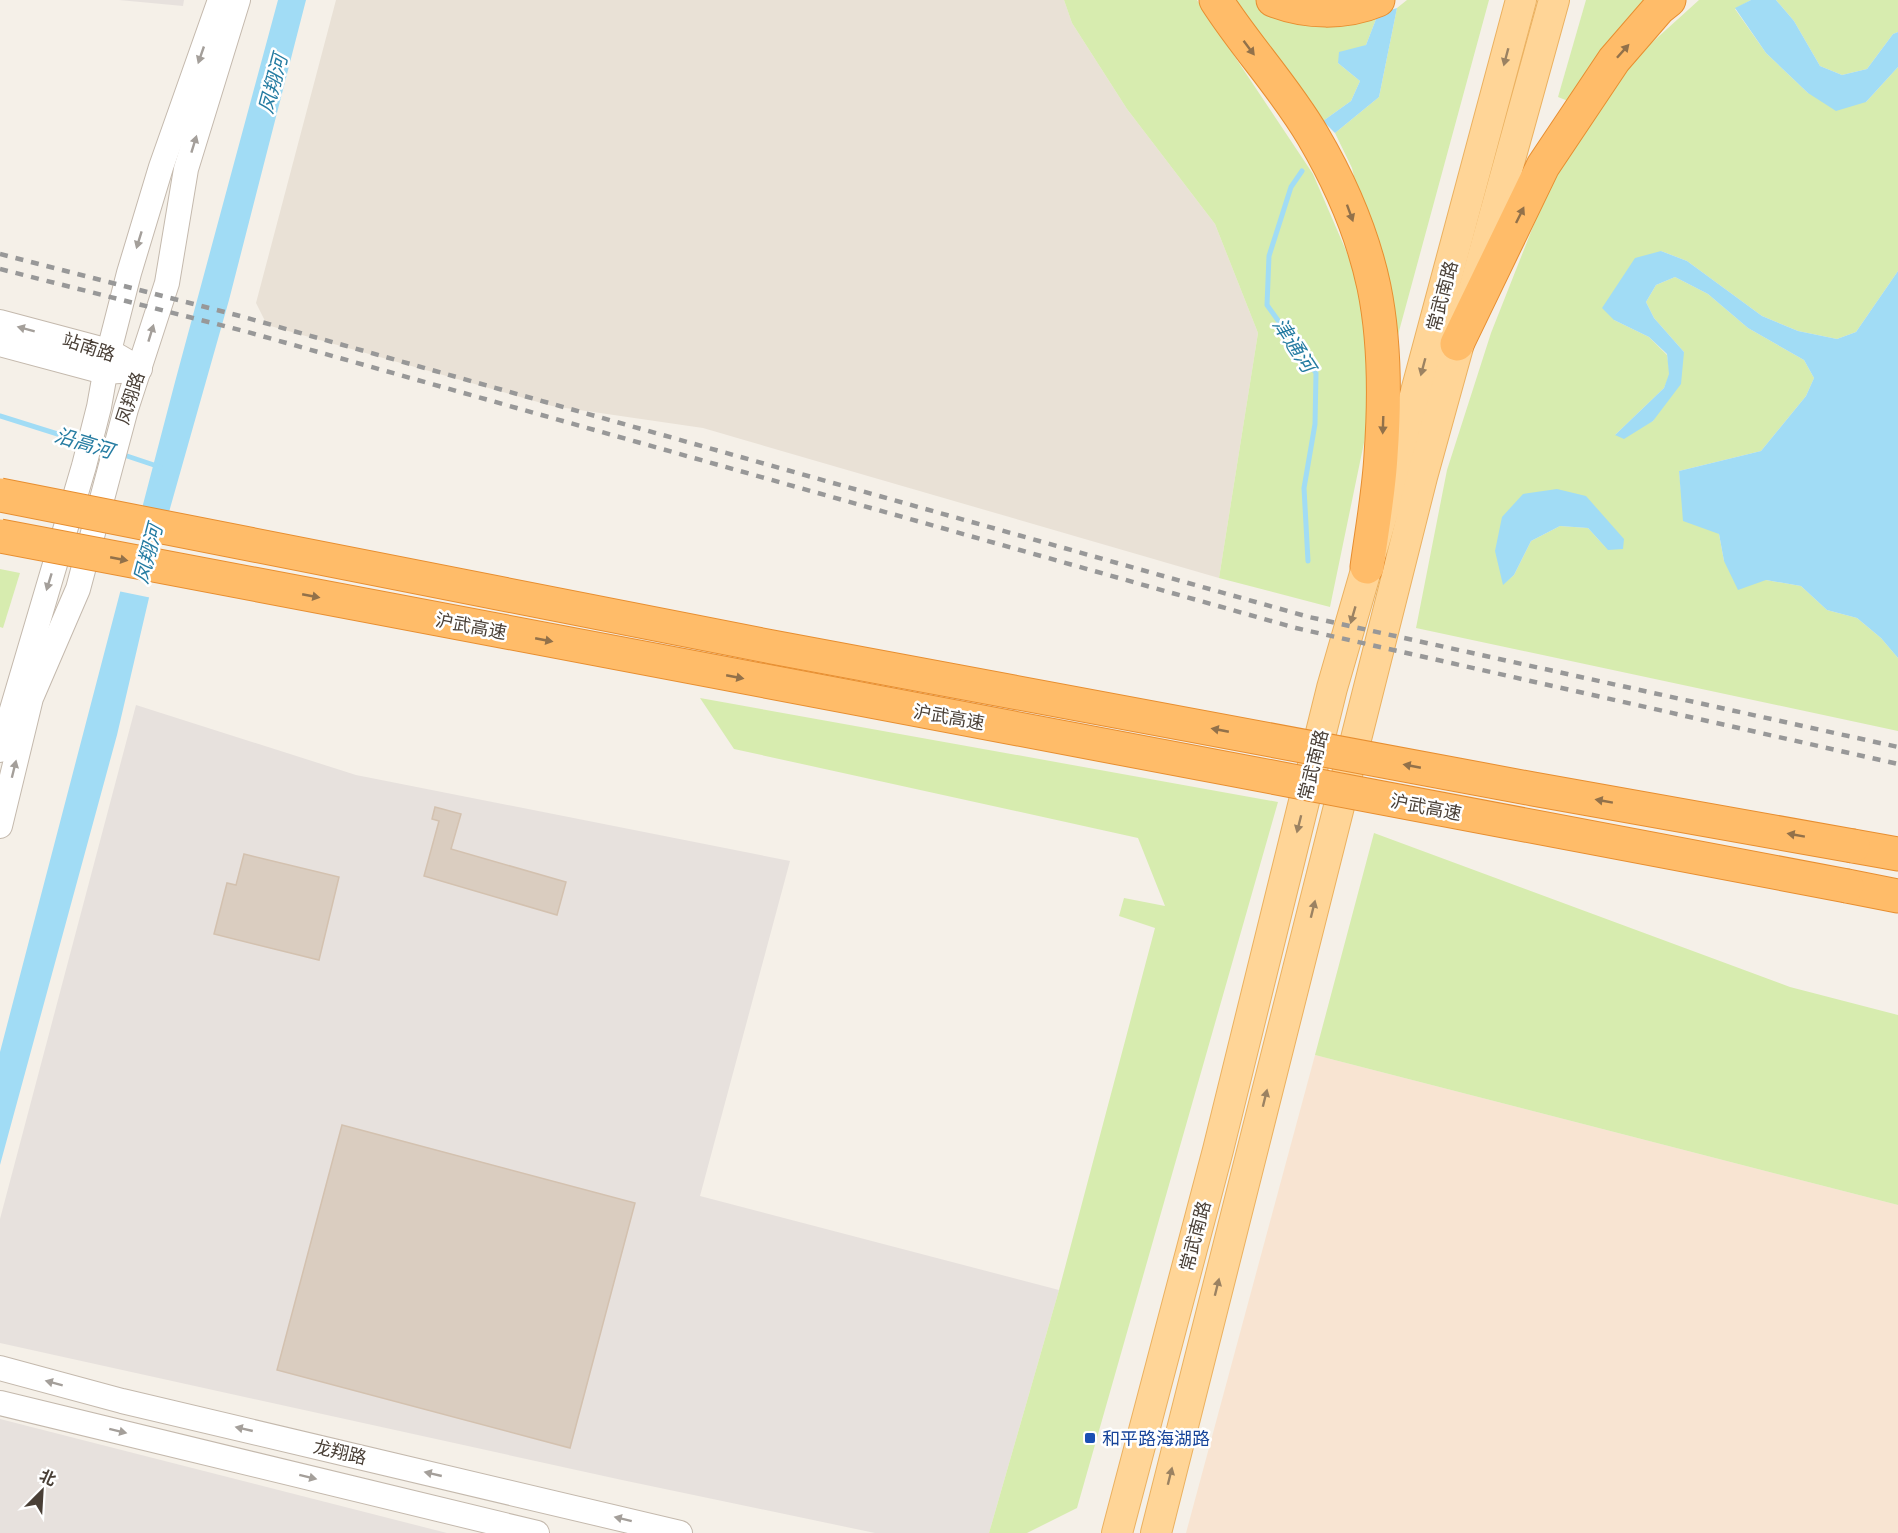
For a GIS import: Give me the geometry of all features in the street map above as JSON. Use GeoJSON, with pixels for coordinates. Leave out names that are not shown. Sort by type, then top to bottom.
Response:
{"type":"FeatureCollection","features":[{"type":"Feature","properties":{"kind":"highway"},"geometry":{"type":"LineString","coordinates":[[1216,0],[1232,26],[1289,100],[1314,137],[1340,186],[1366,258],[1374,289],[1381,348],[1383,420],[1378,493],[1367,567]]}},
{"type":"Feature","properties":{"kind":"highway"},"geometry":{"type":"LineString","coordinates":[[1273,0],[1288,6],[1335,10],[1363,6],[1378,0]]}},
{"type":"Feature","properties":{"kind":"highway"},"geometry":{"type":"LineString","coordinates":[[1457,344],[1544,166],[1614,60],[1659,8],[1669,0]]}},
{"type":"Feature","properties":{"kind":"highway","name":"沪武高速"},"geometry":{"type":"LineString","coordinates":[[0,495],[783,649],[1521,787],[1898,852]]}},
{"type":"Feature","properties":{"kind":"highway","name":"沪武高速"},"geometry":{"type":"LineString","coordinates":[[0,536],[763,683],[1152,754],[1898,896]]}},
{"type":"Feature","properties":{"kind":"main road","name":"常武南路"},"geometry":{"type":"LineString","coordinates":[[1117,1533],[1218,1150],[1332,688],[1395,470],[1521,0]]}},
{"type":"Feature","properties":{"kind":"main road","name":"常武南路"},"geometry":{"type":"LineString","coordinates":[[1155,1533],[1419,488],[1554,0]]}},
{"type":"Feature","properties":{"kind":"street","name":"凤翔路"},"geometry":{"type":"LineString","coordinates":[[0,750],[84,466],[129,273],[161,167],[220,0]]}},
{"type":"Feature","properties":{"kind":"street","name":"凤翔路"},"geometry":{"type":"LineString","coordinates":[[0,826],[32,698],[78,589],[126,409],[167,283],[186,170],[238,0]]}},
{"type":"Feature","properties":{"kind":"street","name":"站南路"},"geometry":{"type":"LineString","coordinates":[[0,321],[107,361]]}},
{"type":"Feature","properties":{"kind":"street","name":"站南路"},"geometry":{"type":"LineString","coordinates":[[0,344],[107,361],[140,369]]}},
{"type":"Feature","properties":{"kind":"street","name":"龙翔路"},"geometry":{"type":"LineString","coordinates":[[0,1368],[122,1401],[680,1533]]}},
{"type":"Feature","properties":{"kind":"street","name":"龙翔路"},"geometry":{"type":"LineString","coordinates":[[0,1402],[537,1533]]}},
{"type":"Feature","properties":{"kind":"shaded area"},"geometry":{"type":"Polygon","coordinates":[[[119,0],[184,0],[183,6],[119,0]]]}},
{"type":"Feature","properties":{"kind":"shaded area"},"geometry":{"type":"Polygon","coordinates":[[[336,0],[1064,0],[1072,23],[1127,109],[1215,224],[1258,333],[1219,578],[703,428],[552,406],[267,325],[256,303],[336,0]]]}},
{"type":"Feature","properties":{"kind":"shaded area"},"geometry":{"type":"Polygon","coordinates":[[[136,705],[356,775],[790,861],[700,1196],[1059,1290],[989,1533],[875,1533],[622,1480],[0,1343],[0,1219],[136,705]]]}},
{"type":"Feature","properties":{"kind":"shaded area"},"geometry":{"type":"Polygon","coordinates":[[[1315,1055],[1898,1205],[1898,1533],[1186,1533],[1315,1055]]]}},
{"type":"Feature","properties":{"kind":"shaded area"},"geometry":{"type":"Polygon","coordinates":[[[0,1419],[447,1533],[0,1533],[0,1419]]]}},
{"type":"Feature","properties":{"kind":"green space"},"geometry":{"type":"Polygon","coordinates":[[[1064,0],[1197,0],[1313,174],[1360,283],[1372,404],[1330,607],[1219,578],[1258,333],[1215,224],[1127,109],[1072,23],[1064,0]]]}},
{"type":"Feature","properties":{"kind":"green space"},"geometry":{"type":"Polygon","coordinates":[[[1232,0],[1256,0],[1302,21],[1378,14],[1366,45],[1338,63],[1360,81],[1351,101],[1323,121],[1232,0]]]}},
{"type":"Feature","properties":{"kind":"green space"},"geometry":{"type":"Polygon","coordinates":[[[1407,0],[1489,0],[1395,346],[1352,168],[1335,133],[1379,97],[1397,8],[1407,0]]]}},
{"type":"Feature","properties":{"kind":"green space"},"geometry":{"type":"Polygon","coordinates":[[[1586,0],[1650,0],[1573,103],[1558,97],[1586,0]]]}},
{"type":"Feature","properties":{"kind":"green space"},"geometry":{"type":"Polygon","coordinates":[[[1699,0],[1751,0],[1735,9],[1766,53],[1808,93],[1866,102],[1898,67],[1898,271],[1856,332],[1837,339],[1798,331],[1762,316],[1687,261],[1661,251],[1614,320],[1649,337],[1667,355],[1670,374],[1664,388],[1615,435],[1653,421],[1684,352],[1654,318],[1646,302],[1656,285],[1675,277],[1708,294],[1748,328],[1804,360],[1814,378],[1806,396],[1761,451],[1679,471],[1681,491],[1719,534],[1724,561],[1766,580],[1801,586],[1827,610],[1857,618],[1881,638],[1898,658],[1898,731],[1416,628],[1447,470],[1491,333],[1555,171],[1636,57],[1699,0]],[[1557,489],[1503,584],[1514,575],[1531,541],[1560,526],[1588,528],[1608,550],[1557,489]]]}},
{"type":"Feature","properties":{"kind":"green space"},"geometry":{"type":"Polygon","coordinates":[[[1776,0],[1898,0],[1898,32],[1893,34],[1867,69],[1842,75],[1820,66],[1794,21],[1776,0]]]}},
{"type":"Feature","properties":{"kind":"green space"},"geometry":{"type":"Polygon","coordinates":[[[0,569],[20,573],[3,628],[0,627],[0,569]]]}},
{"type":"Feature","properties":{"kind":"green space"},"geometry":{"type":"Polygon","coordinates":[[[700,698],[1278,802],[1077,1508],[1027,1533],[989,1533],[1059,1290],[1155,928],[1119,916],[1124,898],[1165,906],[1138,838],[734,749],[700,698]]]}},
{"type":"Feature","properties":{"kind":"green space"},"geometry":{"type":"Polygon","coordinates":[[[1374,833],[1790,987],[1898,1015],[1898,1205],[1315,1055],[1374,833]]]}},
{"type":"Feature","properties":{"kind":"water","name":"凤翔河"},"geometry":{"type":"Polygon","coordinates":[[[278,0],[306,0],[229,300],[169,512],[117,735],[0,1165],[0,1052],[175,382],[278,0]]]}},
{"type":"Feature","properties":{"kind":"water"},"geometry":{"type":"Polygon","coordinates":[[[1751,0],[1776,0],[1794,21],[1820,66],[1842,75],[1867,69],[1893,34],[1898,32],[1898,67],[1866,102],[1836,111],[1808,93],[1766,53],[1735,8],[1751,0]]]}},
{"type":"Feature","properties":{"kind":"water"},"geometry":{"type":"Polygon","coordinates":[[[1397,8],[1379,97],[1335,133],[1323,121],[1351,101],[1360,81],[1338,63],[1339,52],[1366,45],[1378,14],[1397,8]]]}},
{"type":"Feature","properties":{"kind":"water"},"geometry":{"type":"Polygon","coordinates":[[[1661,251],[1687,261],[1762,316],[1798,331],[1837,339],[1856,332],[1898,271],[1898,658],[1881,638],[1857,618],[1827,610],[1801,586],[1766,580],[1738,590],[1724,561],[1719,534],[1683,521],[1679,471],[1761,451],[1806,396],[1814,378],[1804,360],[1748,328],[1708,294],[1675,277],[1656,285],[1646,302],[1654,318],[1684,352],[1681,384],[1653,421],[1624,439],[1615,435],[1664,388],[1669,374],[1667,354],[1649,337],[1614,320],[1602,308],[1635,258],[1661,251]]]}},
{"type":"Feature","properties":{"kind":"water"},"geometry":{"type":"Polygon","coordinates":[[[1557,489],[1586,496],[1624,539],[1623,549],[1608,550],[1588,528],[1560,526],[1531,541],[1514,575],[1503,585],[1495,551],[1502,517],[1523,494],[1557,489]]]}},
{"type":"Feature","properties":{"kind":"pier"},"geometry":{"type":"Polygon","coordinates":[[[140,507],[172,513],[152,598],[118,591],[140,507]]]}},
{"type":"Feature","properties":{"kind":"building"},"geometry":{"type":"Polygon","coordinates":[[[435,807],[461,814],[451,849],[566,882],[557,915],[424,876],[439,821],[432,819],[435,807]]]}},
{"type":"Feature","properties":{"kind":"building"},"geometry":{"type":"Polygon","coordinates":[[[244,854],[339,877],[319,960],[214,934],[227,883],[236,885],[244,854]]]}},
{"type":"Feature","properties":{"kind":"building"},"geometry":{"type":"Polygon","coordinates":[[[342,1125],[635,1203],[570,1448],[277,1370],[342,1125]]]}},
{"type":"Feature","properties":{"kind":"waterway","name":"津通河"},"geometry":{"type":"LineString","coordinates":[[1302,171],[1291,187],[1269,256],[1267,305],[1316,373],[1315,424],[1304,488],[1308,561]]}},
{"type":"Feature","properties":{"kind":"waterway","name":"沿高河"},"geometry":{"type":"LineString","coordinates":[[0,416],[83,442]]}},
{"type":"Feature","properties":{"kind":"waterway","name":"沿高河"},"geometry":{"type":"LineString","coordinates":[[121,454],[160,467]]}},
{"type":"Feature","properties":{"kind":"railway"},"geometry":{"type":"LineString","coordinates":[[0,254],[240,316],[1309,617],[1898,747]]}},
{"type":"Feature","properties":{"kind":"railway"},"geometry":{"type":"LineString","coordinates":[[0,269],[244,331],[1296,628],[1898,764]]}},
{"type":"Feature","properties":{"kind":"place","name":"和平路海湖路"},"geometry":{"type":"Point","coordinates":[1090,1438]}}]}
